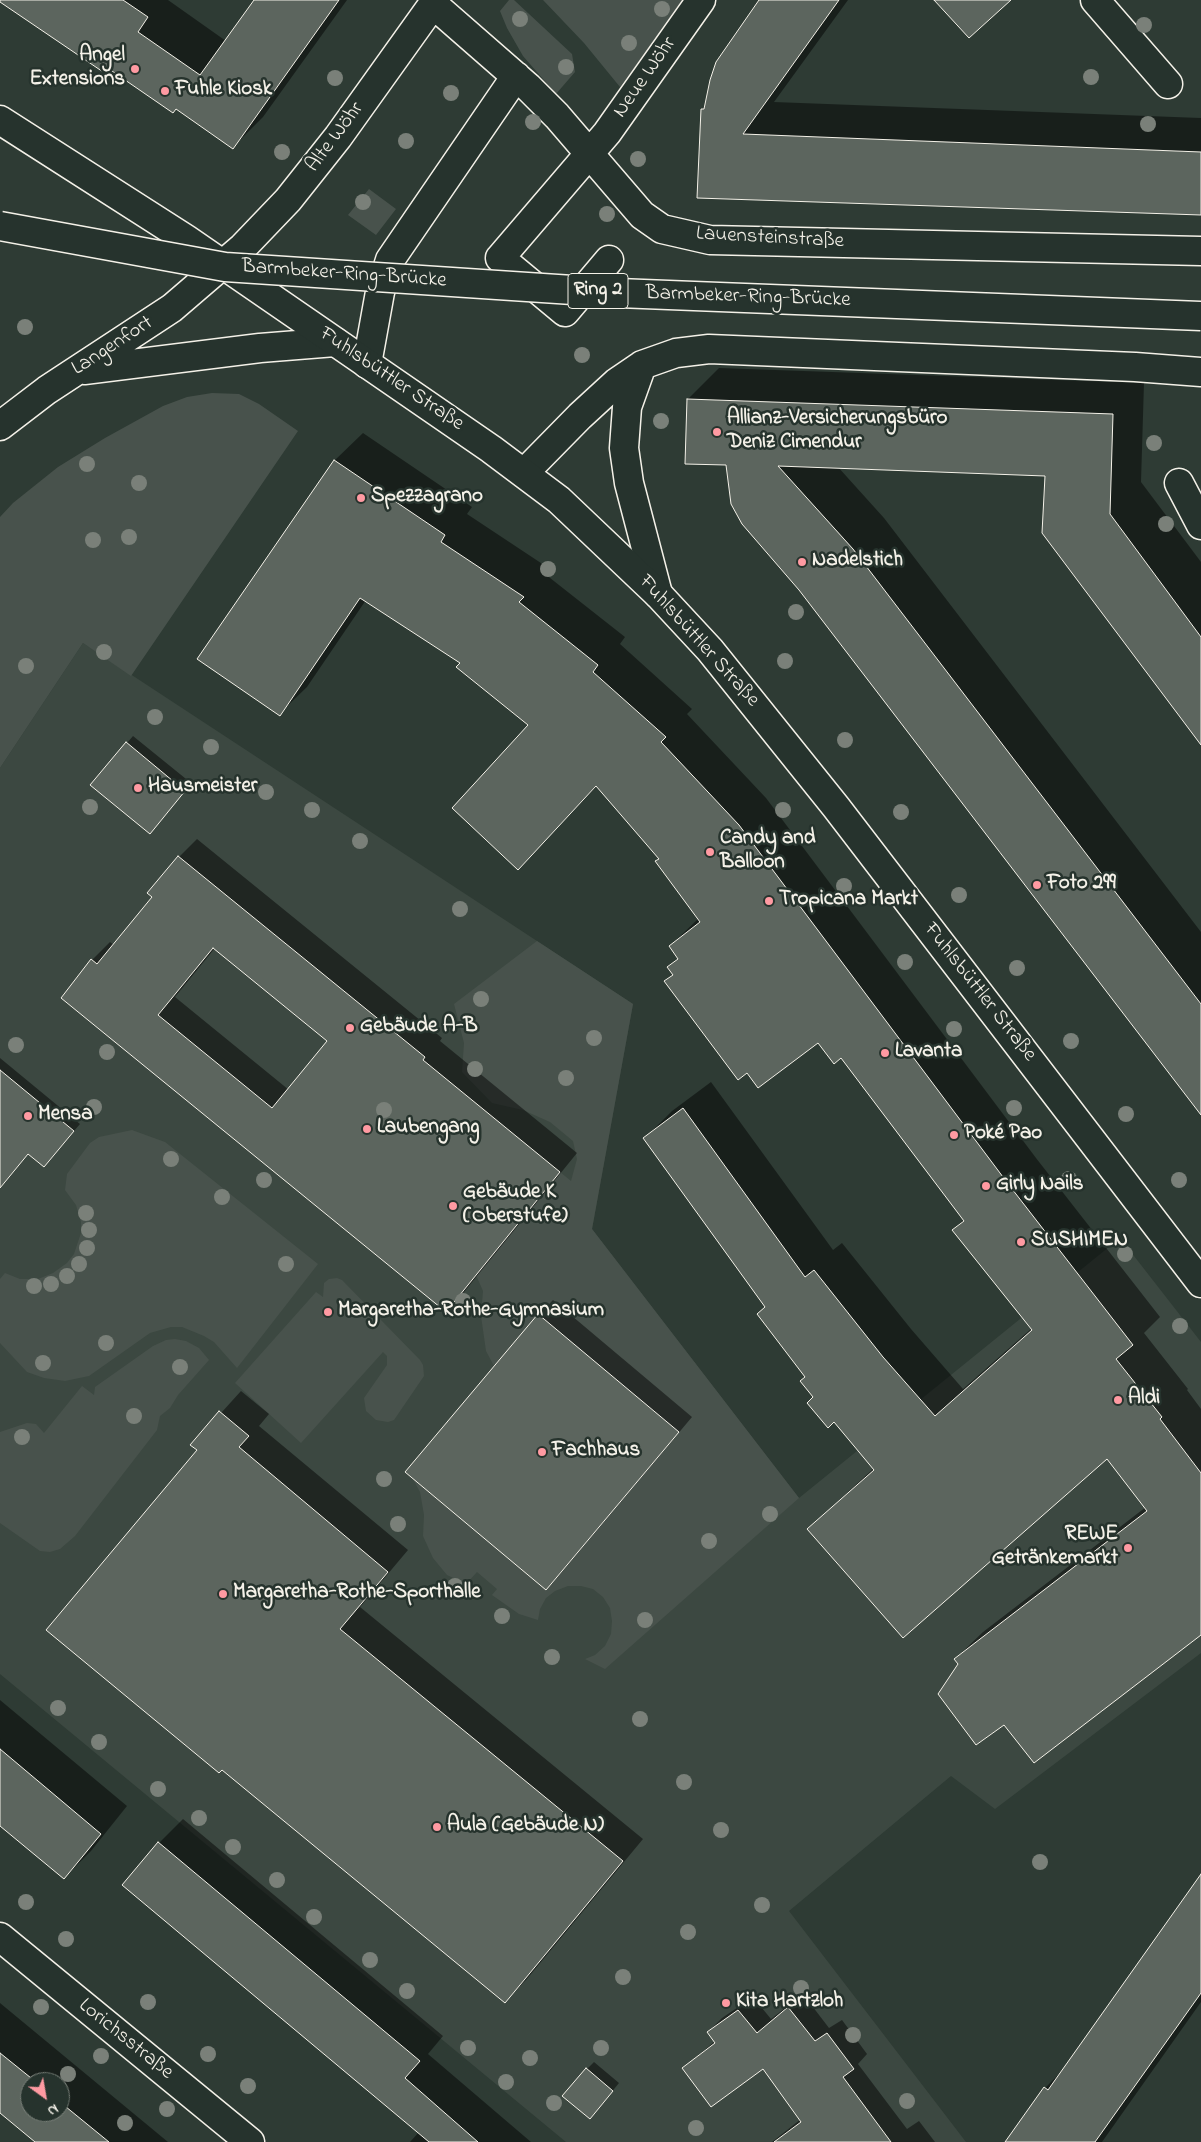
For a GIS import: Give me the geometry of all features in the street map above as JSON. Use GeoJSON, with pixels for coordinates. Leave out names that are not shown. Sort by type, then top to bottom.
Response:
{"type":"FeatureCollection","features":[{"type":"Feature","properties":{"kind":"street","name":"Neue Wöhr"},"geometry":{"type":"LineString","coordinates":[[609,260],[565,312],[500,258],[607,133],[701,0]]}},
{"type":"Feature","properties":{"kind":"street"},"geometry":{"type":"LineString","coordinates":[[1095,0],[1168,84]]}},
{"type":"Feature","properties":{"kind":"street","name":"Lauensteinstraße"},"geometry":{"type":"LineString","coordinates":[[434,2],[557,116],[642,215],[662,229],[710,240],[1201,251]]}},
{"type":"Feature","properties":{"kind":"street","name":"Alte Wöhr"},"geometry":{"type":"LineString","coordinates":[[223,264],[288,200],[338,136],[434,2]]}},
{"type":"Feature","properties":{"kind":"street"},"geometry":{"type":"LineString","coordinates":[[367,364],[380,292],[390,260],[516,76]]}},
{"type":"Feature","properties":{"kind":"street","name":"Fuhlsbüttler Straße"},"geometry":{"type":"LineString","coordinates":[[0,120],[186,239],[524,473],[571,511],[658,594],[710,650],[836,807],[1201,1283]]}},
{"type":"Feature","properties":{"kind":"street","name":"Barmbeker-Ring-Brücke"},"geometry":{"type":"LineString","coordinates":[[0,226],[235,267],[618,293],[1201,316]]}},
{"type":"Feature","properties":{"kind":"street","name":"Langenfort"},"geometry":{"type":"LineString","coordinates":[[0,426],[47,390],[172,308],[223,264]]}},
{"type":"Feature","properties":{"kind":"street"},"geometry":{"type":"LineString","coordinates":[[77,371],[260,348],[335,342]]}},
{"type":"Feature","properties":{"kind":"street"},"geometry":{"type":"LineString","coordinates":[[524,473],[617,382],[642,365],[676,353],[709,348],[1201,372]]}},
{"type":"Feature","properties":{"kind":"street"},"geometry":{"type":"LineString","coordinates":[[642,365],[627,407],[624,448],[629,483],[658,594]]}},
{"type":"Feature","properties":{"kind":"street"},"geometry":{"type":"LineString","coordinates":[[1179,483],[1201,525]]}},
{"type":"Feature","properties":{"kind":"street","name":"Lorichsstraße"},"geometry":{"type":"LineString","coordinates":[[0,1937],[250,2142]]}},
{"type":"Feature","properties":{"kind":"shaded area"},"geometry":{"type":"Polygon","coordinates":[[[509,0],[514,0],[572,54],[575,72],[556,94],[523,56],[507,28],[500,11],[509,0]]]}},
{"type":"Feature","properties":{"kind":"shaded area"},"geometry":{"type":"Polygon","coordinates":[[[543,0],[685,0],[620,87],[584,43],[543,0]]]}},
{"type":"Feature","properties":{"kind":"shaded area"},"geometry":{"type":"Polygon","coordinates":[[[369,189],[396,209],[376,235],[348,215],[369,189]]]}},
{"type":"Feature","properties":{"kind":"shaded area"},"geometry":{"type":"Polygon","coordinates":[[[212,393],[239,394],[259,404],[298,431],[131,676],[83,643],[0,768],[0,517],[13,503],[58,467],[105,438],[163,406],[187,397],[212,393]]]}},
{"type":"Feature","properties":{"kind":"shaded area","name":"Margaretha-Rothe-Gymnasium"},"geometry":{"type":"Polygon","coordinates":[[[83,643],[633,1004],[592,1229],[799,1498],[1120,1238],[1201,1342],[1201,1653],[995,1809],[951,1776],[789,1911],[966,2142],[566,2142],[0,1674],[0,768],[83,643]]]}},
{"type":"Feature","properties":{"kind":"shaded area"},"geometry":{"type":"Polygon","coordinates":[[[537,941],[633,1004],[592,1229],[799,1498],[605,1669],[585,1659],[595,1655],[605,1646],[611,1634],[610,1608],[603,1597],[593,1589],[581,1586],[568,1586],[555,1591],[546,1598],[540,1609],[538,1620],[519,1614],[492,1595],[497,1589],[477,1572],[466,1584],[447,1575],[433,1558],[423,1536],[424,1515],[420,1492],[413,1479],[546,1590],[679,1432],[538,1314],[494,1366],[486,1351],[481,1316],[483,1291],[476,1275],[560,1172],[571,1181],[577,1159],[573,1141],[550,1122],[523,1110],[492,1103],[462,1072],[464,1043],[454,1004],[537,941]]]}},
{"type":"Feature","properties":{"kind":"shaded area"},"geometry":{"type":"Polygon","coordinates":[[[132,1130],[165,1142],[318,1264],[237,1368],[214,1342],[182,1327],[171,1327],[150,1333],[89,1376],[65,1381],[44,1378],[27,1372],[0,1343],[0,1279],[5,1273],[20,1279],[38,1279],[53,1273],[67,1263],[74,1254],[81,1233],[81,1222],[76,1205],[65,1190],[67,1174],[90,1143],[99,1137],[132,1130]]]}},
{"type":"Feature","properties":{"kind":"shaded area"},"geometry":{"type":"Polygon","coordinates":[[[337,1278],[342,1280],[420,1360],[423,1365],[424,1376],[394,1420],[388,1422],[376,1420],[366,1411],[364,1398],[387,1365],[387,1356],[383,1352],[301,1443],[235,1383],[316,1292],[323,1297],[324,1283],[329,1279],[337,1278]]]}},
{"type":"Feature","properties":{"kind":"shaded area"},"geometry":{"type":"Polygon","coordinates":[[[166,1340],[186,1341],[199,1348],[209,1360],[178,1395],[170,1408],[160,1416],[157,1430],[75,1536],[60,1549],[50,1552],[40,1551],[0,1523],[0,1432],[27,1423],[36,1424],[44,1433],[82,1386],[94,1395],[95,1387],[153,1346],[166,1340]]]}},
{"type":"Feature","properties":{"kind":"building"},"geometry":{"type":"Polygon","coordinates":[[[0,0],[123,0],[148,17],[138,32],[200,75],[254,0],[339,0],[233,149],[176,109],[173,113],[112,71],[109,76],[0,2],[0,0]]]}},
{"type":"Feature","properties":{"kind":"building"},"geometry":{"type":"Polygon","coordinates":[[[759,0],[839,0],[743,134],[1201,152],[1201,215],[697,198],[701,109],[704,109],[710,80],[716,62],[759,0]]]}},
{"type":"Feature","properties":{"kind":"building"},"geometry":{"type":"Polygon","coordinates":[[[934,0],[1011,0],[969,38],[934,0]]]}},
{"type":"Feature","properties":{"kind":"building"},"geometry":{"type":"Polygon","coordinates":[[[687,399],[1113,414],[1110,514],[1201,637],[1201,745],[1042,533],[1045,476],[778,466],[853,549],[1201,1004],[1201,1115],[799,590],[742,524],[731,504],[726,465],[685,464],[687,399]]]}},
{"type":"Feature","properties":{"kind":"building"},"geometry":{"type":"Polygon","coordinates":[[[334,460],[445,535],[441,542],[524,597],[519,602],[598,665],[593,672],[666,737],[661,742],[739,825],[1009,1185],[1133,1345],[1116,1359],[1162,1417],[1160,1419],[1201,1473],[1201,1635],[1034,1763],[1004,1725],[976,1745],[938,1694],[958,1664],[954,1659],[1147,1511],[1107,1459],[903,1638],[807,1529],[874,1470],[834,1422],[828,1428],[807,1403],[813,1397],[800,1381],[805,1377],[757,1314],[765,1307],[643,1138],[683,1108],[805,1277],[814,1270],[883,1357],[935,1416],[1032,1330],[952,1230],[964,1221],[841,1058],[834,1064],[818,1043],[758,1088],[747,1073],[738,1080],[664,981],[673,975],[667,967],[678,959],[669,946],[700,922],[655,861],[659,859],[596,786],[518,870],[452,808],[528,725],[456,667],[460,663],[360,598],[280,716],[197,659],[334,460]]]}},
{"type":"Feature","properties":{"kind":"building","name":"Hausmeister"},"geometry":{"type":"Polygon","coordinates":[[[126,742],[185,791],[150,834],[90,785],[126,742]]]}},
{"type":"Feature","properties":{"kind":"building"},"geometry":{"type":"Polygon","coordinates":[[[178,856],[425,1057],[423,1060],[560,1172],[446,1312],[61,998],[91,959],[97,964],[152,897],[147,893],[178,856]],[[213,948],[158,1015],[272,1108],[327,1041],[213,948]]]}},
{"type":"Feature","properties":{"kind":"building","name":"Mensa"},"geometry":{"type":"Polygon","coordinates":[[[0,1070],[74,1131],[44,1167],[28,1154],[0,1188],[0,1070]]]}},
{"type":"Feature","properties":{"kind":"building","name":"Fachhaus"},"geometry":{"type":"Polygon","coordinates":[[[538,1314],[679,1432],[546,1590],[405,1472],[538,1314]]]}},
{"type":"Feature","properties":{"kind":"building"},"geometry":{"type":"Polygon","coordinates":[[[219,1411],[249,1436],[239,1447],[388,1572],[340,1629],[623,1861],[505,2003],[222,1770],[219,1773],[46,1630],[197,1450],[190,1445],[219,1411]]]}},
{"type":"Feature","properties":{"kind":"building"},"geometry":{"type":"Polygon","coordinates":[[[0,1749],[101,1834],[64,1879],[0,1826],[0,1749]]]}},
{"type":"Feature","properties":{"kind":"building"},"geometry":{"type":"Polygon","coordinates":[[[158,1842],[420,2061],[405,2078],[478,2142],[429,2142],[122,1885],[158,1842]]]}},
{"type":"Feature","properties":{"kind":"building"},"geometry":{"type":"Polygon","coordinates":[[[1201,1874],[1201,1993],[1095,2142],[1005,2142],[1044,2087],[1048,2090],[1201,1874]]]}},
{"type":"Feature","properties":{"kind":"building"},"geometry":{"type":"Polygon","coordinates":[[[788,2007],[815,2041],[827,2033],[854,2069],[843,2077],[891,2142],[774,2142],[801,2122],[763,2069],[711,2107],[682,2068],[715,2043],[707,2032],[738,2010],[757,2033],[788,2007]]]}},
{"type":"Feature","properties":{"kind":"building"},"geometry":{"type":"Polygon","coordinates":[[[0,2053],[24,2072],[20,2072],[20,2122],[70,2122],[70,2110],[109,2142],[35,2142],[0,2113],[0,2053]]]}},
{"type":"Feature","properties":{"kind":"building"},"geometry":{"type":"Polygon","coordinates":[[[586,2068],[613,2091],[590,2119],[562,2096],[586,2068]]]}},
{"type":"Feature","properties":{"kind":"place","name":"Angel Extensions"},"geometry":{"type":"Point","coordinates":[135,69]}},
{"type":"Feature","properties":{"kind":"place","name":"Fuhle Kiosk"},"geometry":{"type":"Point","coordinates":[165,91]}},
{"type":"Feature","properties":{"kind":"place","name":"Allianz-Versicherungsbüro Deniz Cimendur"},"geometry":{"type":"Point","coordinates":[717,432]}},
{"type":"Feature","properties":{"kind":"place","name":"Spezzagrano"},"geometry":{"type":"Point","coordinates":[361,498]}},
{"type":"Feature","properties":{"kind":"place","name":"Nadelstich"},"geometry":{"type":"Point","coordinates":[802,562]}},
{"type":"Feature","properties":{"kind":"place","name":"Hausmeister"},"geometry":{"type":"Point","coordinates":[138,788]}},
{"type":"Feature","properties":{"kind":"place","name":"Candy and Balloon"},"geometry":{"type":"Point","coordinates":[710,852]}},
{"type":"Feature","properties":{"kind":"place","name":"Foto 299"},"geometry":{"type":"Point","coordinates":[1037,885]}},
{"type":"Feature","properties":{"kind":"place","name":"Tropicana Markt"},"geometry":{"type":"Point","coordinates":[769,901]}},
{"type":"Feature","properties":{"kind":"place","name":"Gebäude A-B"},"geometry":{"type":"Point","coordinates":[350,1028]}},
{"type":"Feature","properties":{"kind":"place","name":"Lavanta"},"geometry":{"type":"Point","coordinates":[885,1053]}},
{"type":"Feature","properties":{"kind":"place","name":"Mensa"},"geometry":{"type":"Point","coordinates":[28,1116]}},
{"type":"Feature","properties":{"kind":"place","name":"Laubengang"},"geometry":{"type":"Point","coordinates":[367,1129]}},
{"type":"Feature","properties":{"kind":"place","name":"Poké Pao"},"geometry":{"type":"Point","coordinates":[954,1135]}},
{"type":"Feature","properties":{"kind":"place","name":"Girly Nails"},"geometry":{"type":"Point","coordinates":[986,1186]}},
{"type":"Feature","properties":{"kind":"place","name":"Gebäude K (Oberstufe)"},"geometry":{"type":"Point","coordinates":[453,1206]}},
{"type":"Feature","properties":{"kind":"place","name":"SUSHIMEN"},"geometry":{"type":"Point","coordinates":[1021,1242]}},
{"type":"Feature","properties":{"kind":"place","name":"Margaretha-Rothe-Gymnasium"},"geometry":{"type":"Point","coordinates":[328,1312]}},
{"type":"Feature","properties":{"kind":"place","name":"Aldi"},"geometry":{"type":"Point","coordinates":[1118,1400]}},
{"type":"Feature","properties":{"kind":"place","name":"Fachhaus"},"geometry":{"type":"Point","coordinates":[542,1452]}},
{"type":"Feature","properties":{"kind":"place","name":"REWE Getränkemarkt"},"geometry":{"type":"Point","coordinates":[1128,1548]}},
{"type":"Feature","properties":{"kind":"place","name":"Margaretha-Rothe-Sporthalle"},"geometry":{"type":"Point","coordinates":[223,1594]}},
{"type":"Feature","properties":{"kind":"place","name":"Aula (Gebäude N)"},"geometry":{"type":"Point","coordinates":[437,1827]}},
{"type":"Feature","properties":{"kind":"place","name":"Kita Hartzloh"},"geometry":{"type":"Point","coordinates":[726,2003]}}]}
